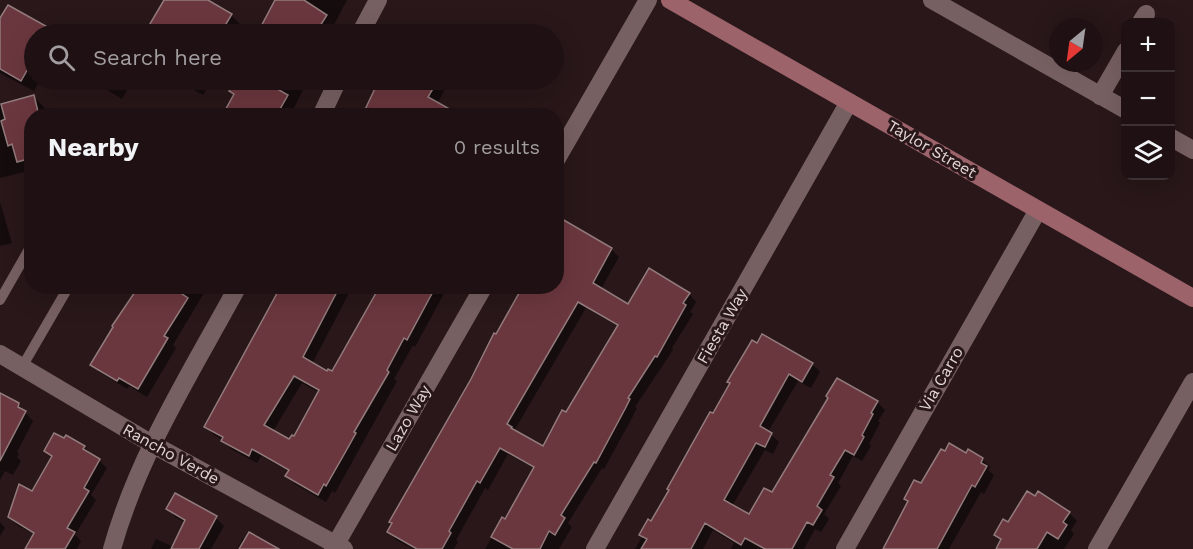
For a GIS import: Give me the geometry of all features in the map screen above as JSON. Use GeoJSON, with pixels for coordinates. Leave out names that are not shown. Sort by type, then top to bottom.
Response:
{"type":"FeatureCollection","features":[{"type":"Feature","properties":{"kind":"street"},"geometry":{"type":"LineString","coordinates":[[365,24],[378,0]]}},
{"type":"Feature","properties":{"kind":"street"},"geometry":{"type":"LineString","coordinates":[[564,146],[648,0]]}},
{"type":"Feature","properties":{"kind":"street","name":"Taylor Street"},"geometry":{"type":"LineString","coordinates":[[670,0],[1193,298]]}},
{"type":"Feature","properties":{"kind":"street"},"geometry":{"type":"LineString","coordinates":[[932,0],[1121,108]]}},
{"type":"Feature","properties":{"kind":"street"},"geometry":{"type":"LineString","coordinates":[[1100,96],[1121,58]]}},
{"type":"Feature","properties":{"kind":"street"},"geometry":{"type":"LineString","coordinates":[[325,108],[333,90]]}},
{"type":"Feature","properties":{"kind":"street","name":"Fiesta Way"},"geometry":{"type":"LineString","coordinates":[[595,549],[849,102]]}},
{"type":"Feature","properties":{"kind":"street"},"geometry":{"type":"LineString","coordinates":[[1175,140],[1193,150]]}},
{"type":"Feature","properties":{"kind":"street","name":"Via Carro"},"geometry":{"type":"LineString","coordinates":[[844,549],[1038,210]]}},
{"type":"Feature","properties":{"kind":"street"},"geometry":{"type":"LineString","coordinates":[[111,549],[122,512],[152,444],[234,294]]}},
{"type":"Feature","properties":{"kind":"street","name":"Lazo Way"},"geometry":{"type":"LineString","coordinates":[[338,547],[480,294]]}},
{"type":"Feature","properties":{"kind":"street","name":"Rancho Verde"},"geometry":{"type":"LineString","coordinates":[[0,354],[152,444],[338,547]]}},
{"type":"Feature","properties":{"kind":"street"},"geometry":{"type":"LineString","coordinates":[[1097,549],[1193,382]]}},
{"type":"Feature","properties":{"kind":"lane"},"geometry":{"type":"LineString","coordinates":[[0,300],[24,258]]}},
{"type":"Feature","properties":{"kind":"lane"},"geometry":{"type":"LineString","coordinates":[[22,367],[64,294]]}},
{"type":"Feature","properties":{"kind":"building"},"geometry":{"type":"Polygon","coordinates":[[[164,0],[208,0],[232,14],[226,24],[150,24],[164,0]]]}},
{"type":"Feature","properties":{"kind":"building"},"geometry":{"type":"Polygon","coordinates":[[[275,0],[304,0],[327,15],[321,24],[262,24],[275,0]]]}},
{"type":"Feature","properties":{"kind":"building"},"geometry":{"type":"Polygon","coordinates":[[[8,5],[42,24],[24,24],[24,76],[21,81],[0,69],[0,18],[8,5]]]}},
{"type":"Feature","properties":{"kind":"building"},"geometry":{"type":"Polygon","coordinates":[[[279,90],[288,95],[281,108],[226,108],[234,94],[229,91],[279,90]]]}},
{"type":"Feature","properties":{"kind":"building"},"geometry":{"type":"Polygon","coordinates":[[[374,90],[432,90],[428,97],[448,108],[366,108],[374,90]]]}},
{"type":"Feature","properties":{"kind":"building"},"geometry":{"type":"Polygon","coordinates":[[[34,95],[37,108],[24,108],[24,160],[17,162],[12,144],[8,146],[1,121],[5,119],[1,104],[34,95]]]}},
{"type":"Feature","properties":{"kind":"building"},"geometry":{"type":"Polygon","coordinates":[[[564,220],[612,248],[593,283],[628,304],[649,268],[690,293],[683,303],[686,305],[657,357],[655,356],[628,398],[630,399],[596,463],[594,462],[561,515],[565,518],[555,535],[549,531],[540,549],[513,549],[491,537],[502,517],[505,519],[534,467],[500,448],[480,483],[477,481],[449,531],[451,533],[442,549],[417,549],[387,532],[392,523],[389,522],[471,379],[494,333],[496,334],[518,294],[564,294],[564,220]],[[578,302],[507,424],[543,446],[562,410],[566,412],[618,325],[578,302]]]}},
{"type":"Feature","properties":{"kind":"building"},"geometry":{"type":"Polygon","coordinates":[[[134,294],[182,294],[188,298],[164,336],[168,338],[138,389],[119,378],[117,381],[90,365],[134,294]]]}},
{"type":"Feature","properties":{"kind":"building"},"geometry":{"type":"Polygon","coordinates":[[[277,294],[336,294],[303,357],[327,371],[328,369],[332,371],[375,294],[432,294],[407,340],[404,338],[387,370],[389,372],[354,432],[356,433],[346,451],[326,486],[324,484],[318,495],[285,476],[289,470],[252,449],[249,456],[221,441],[223,437],[204,427],[277,294]],[[294,376],[264,425],[289,439],[292,435],[294,436],[319,390],[294,376]]]}},
{"type":"Feature","properties":{"kind":"building"},"geometry":{"type":"Polygon","coordinates":[[[762,334],[813,363],[802,382],[789,374],[760,426],[772,433],[765,447],[756,443],[724,500],[749,514],[764,488],[772,492],[828,398],[826,396],[837,378],[878,401],[862,435],[864,437],[854,455],[845,450],[830,475],[834,477],[817,506],[822,510],[813,525],[807,522],[792,549],[765,549],[745,538],[741,545],[705,523],[691,549],[641,549],[647,539],[639,535],[648,519],[651,521],[752,340],[757,343],[762,334]]]}},
{"type":"Feature","properties":{"kind":"building"},"geometry":{"type":"Polygon","coordinates":[[[0,393],[19,403],[18,407],[26,411],[0,461],[0,393]]]}},
{"type":"Feature","properties":{"kind":"building"},"geometry":{"type":"Polygon","coordinates":[[[54,433],[64,438],[66,435],[85,446],[83,449],[100,459],[84,488],[89,491],[67,528],[75,532],[65,549],[25,549],[34,533],[8,517],[19,484],[32,491],[52,456],[44,451],[54,433]]]}},
{"type":"Feature","properties":{"kind":"building"},"geometry":{"type":"Polygon","coordinates":[[[949,443],[966,453],[968,449],[983,458],[981,463],[987,466],[975,487],[972,485],[937,549],[883,549],[908,501],[904,499],[914,480],[921,483],[941,449],[945,451],[949,443]]]}},
{"type":"Feature","properties":{"kind":"building"},"geometry":{"type":"Polygon","coordinates":[[[1027,491],[1035,496],[1038,491],[1070,512],[1063,522],[1067,525],[1058,539],[1047,532],[1037,549],[996,549],[1001,539],[994,535],[1003,519],[1008,522],[1027,491]]]}},
{"type":"Feature","properties":{"kind":"building"},"geometry":{"type":"Polygon","coordinates":[[[175,493],[217,516],[199,549],[171,549],[185,520],[166,509],[175,493]]]}},
{"type":"Feature","properties":{"kind":"building"},"geometry":{"type":"Polygon","coordinates":[[[249,532],[279,549],[239,549],[249,532]]]}}]}
